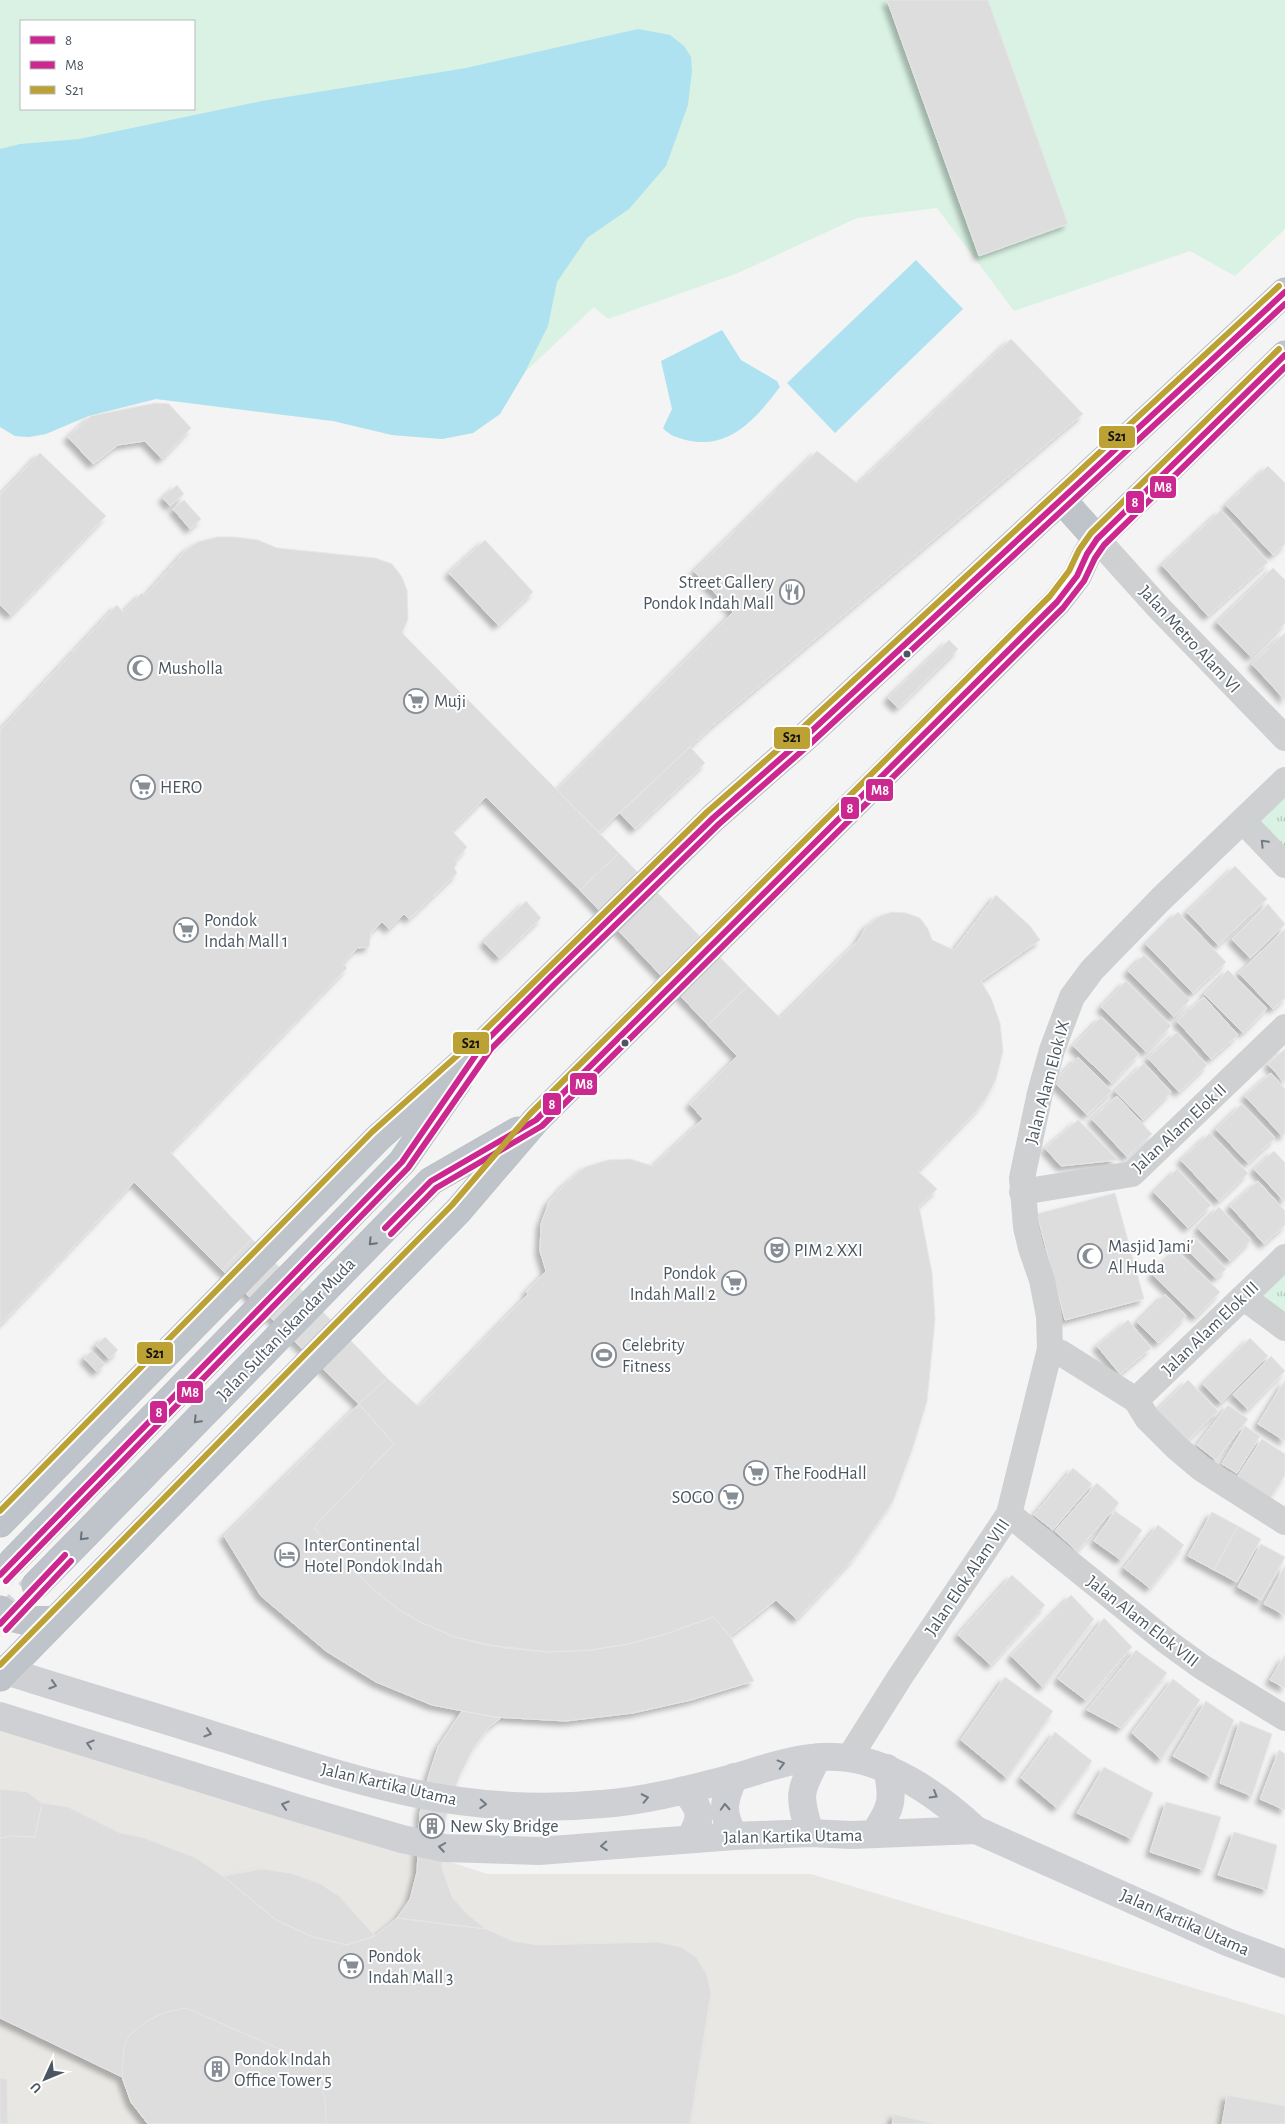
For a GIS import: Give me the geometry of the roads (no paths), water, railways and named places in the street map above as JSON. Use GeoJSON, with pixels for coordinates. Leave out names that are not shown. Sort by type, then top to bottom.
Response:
{"type":"FeatureCollection","features":[{"type":"Feature","properties":{"kind":"highway"},"geometry":{"type":"LineString","coordinates":[[0,1523],[378,1138],[484,1043],[713,818],[810,732],[1285,292]]}},
{"type":"Feature","properties":{"kind":"highway"},"geometry":{"type":"LineString","coordinates":[[2,1672],[458,1211],[536,1120],[1057,602],[1076,576],[1097,539],[1285,355]]}},
{"type":"Feature","properties":{"kind":"highway"},"geometry":{"type":"LineString","coordinates":[[1062,500],[1097,539]]}},
{"type":"Feature","properties":{"kind":"highway","name":"Jalan Sultan Iskandar Muda"},"geometry":{"type":"LineString","coordinates":[[13,1561],[402,1162],[484,1043]]}},
{"type":"Feature","properties":{"kind":"highway","name":"Jalan Sultan Iskandar Muda"},"geometry":{"type":"LineString","coordinates":[[36,1585],[431,1181],[536,1120]]}},
{"type":"Feature","properties":{"kind":"highway"},"geometry":{"type":"LineString","coordinates":[[0,1610],[18,1620],[30,1622],[54,1620]]}},
{"type":"Feature","properties":{"kind":"main road","name":"Jalan Kartika Utama"},"geometry":{"type":"LineString","coordinates":[[2,1672],[315,1766],[414,1793],[471,1803],[554,1807],[627,1802],[684,1790],[787,1762],[818,1757],[849,1758],[886,1768],[946,1802],[976,1830],[1227,1942],[1285,1964]]}},
{"type":"Feature","properties":{"kind":"main road","name":"Jalan Kartika Utama"},"geometry":{"type":"LineString","coordinates":[[0,1716],[300,1809],[402,1839],[444,1848],[539,1851],[810,1832],[852,1835],[976,1830]]}},
{"type":"Feature","properties":{"kind":"main road"},"geometry":{"type":"LineString","coordinates":[[810,1832],[802,1809],[801,1796],[803,1782],[818,1757]]}},
{"type":"Feature","properties":{"kind":"main road"},"geometry":{"type":"LineString","coordinates":[[874,1834],[889,1812],[892,1791],[886,1768]]}},
{"type":"Feature","properties":{"kind":"main road"},"geometry":{"type":"LineString","coordinates":[[734,1777],[725,1799],[724,1810],[734,1836]]}},
{"type":"Feature","properties":{"kind":"main road"},"geometry":{"type":"LineString","coordinates":[[684,1790],[694,1802],[699,1812],[699,1823],[689,1839]]}},
{"type":"Feature","properties":{"kind":"street","name":"Jalan Metro Alam VI"},"geometry":{"type":"LineString","coordinates":[[1097,539],[1159,608],[1285,738]]}},
{"type":"Feature","properties":{"kind":"street","name":"Jalan Alam Elok IX"},"geometry":{"type":"LineString","coordinates":[[1050,1349],[1049,1316],[1042,1280],[1030,1248],[1022,1192],[1022,1178],[1040,1093],[1052,1050],[1072,997],[1092,970],[1161,899],[1285,780]]}},
{"type":"Feature","properties":{"kind":"street"},"geometry":{"type":"LineString","coordinates":[[1243,821],[1285,864]]}},
{"type":"Feature","properties":{"kind":"street","name":"Jalan Alam Elok II"},"geometry":{"type":"LineString","coordinates":[[1022,1192],[1132,1174],[1285,1027]]}},
{"type":"Feature","properties":{"kind":"street","name":"Jalan Alam Elok III"},"geometry":{"type":"LineString","coordinates":[[1136,1400],[1285,1256]]}},
{"type":"Feature","properties":{"kind":"street"},"geometry":{"type":"LineString","coordinates":[[1243,1297],[1285,1328]]}},
{"type":"Feature","properties":{"kind":"street"},"geometry":{"type":"LineString","coordinates":[[1050,1349],[1061,1353],[1136,1400],[1147,1418],[1177,1448],[1202,1469],[1285,1522]]}},
{"type":"Feature","properties":{"kind":"street","name":"Jalan Elok Alam VIII"},"geometry":{"type":"LineString","coordinates":[[849,1758],[900,1677],[1009,1514],[1050,1349]]}},
{"type":"Feature","properties":{"kind":"street","name":"Jalan Alam Elok VIII"},"geometry":{"type":"LineString","coordinates":[[1009,1514],[1166,1641],[1210,1672],[1285,1718]]}},
{"type":"Feature","properties":{"kind":"water"},"geometry":{"type":"Polygon","coordinates":[[[638,29],[670,35],[684,46],[691,57],[692,71],[688,105],[666,166],[629,209],[587,238],[557,282],[548,326],[525,372],[500,414],[473,433],[442,439],[392,435],[333,421],[156,399],[88,416],[46,434],[29,437],[15,436],[0,427],[0,149],[20,144],[79,139],[262,101],[466,68],[638,29]]]}},
{"type":"Feature","properties":{"kind":"water"},"geometry":{"type":"Polygon","coordinates":[[[916,260],[963,309],[835,433],[787,383],[916,260]]]}},
{"type":"Feature","properties":{"kind":"water"},"geometry":{"type":"Polygon","coordinates":[[[722,330],[741,360],[777,381],[780,387],[752,420],[729,436],[716,441],[702,442],[673,436],[663,428],[672,409],[661,361],[722,330]]]}},
{"type":"Feature","properties":{"kind":"tunnel"},"geometry":{"type":"LineString","coordinates":[[0,1575],[13,1561]]}},
{"type":"Feature","properties":{"kind":"tunnel"},"geometry":{"type":"LineString","coordinates":[[0,1624],[36,1585]]}},
{"type":"Feature","properties":{"kind":"place","name":"Street Gallery Pondok Indah Mall"},"geometry":{"type":"Point","coordinates":[792,592]}},
{"type":"Feature","properties":{"kind":"place","name":"Musholla"},"geometry":{"type":"Point","coordinates":[140,668]}},
{"type":"Feature","properties":{"kind":"place","name":"Muji"},"geometry":{"type":"Point","coordinates":[416,701]}},
{"type":"Feature","properties":{"kind":"place","name":"HERO"},"geometry":{"type":"Point","coordinates":[143,787]}},
{"type":"Feature","properties":{"kind":"place","name":"Pondok Indah Mall 1"},"geometry":{"type":"Point","coordinates":[186,930]}},
{"type":"Feature","properties":{"kind":"place","name":"PIM 2 XXI"},"geometry":{"type":"Point","coordinates":[777,1250]}},
{"type":"Feature","properties":{"kind":"place","name":"Masjid Jami' Al Huda"},"geometry":{"type":"Point","coordinates":[1090,1256]}},
{"type":"Feature","properties":{"kind":"place","name":"Pondok Indah Mall 2"},"geometry":{"type":"Point","coordinates":[734,1283]}},
{"type":"Feature","properties":{"kind":"place","name":"Celebrity Fitness"},"geometry":{"type":"Point","coordinates":[604,1355]}},
{"type":"Feature","properties":{"kind":"place","name":"The FoodHall"},"geometry":{"type":"Point","coordinates":[756,1473]}},
{"type":"Feature","properties":{"kind":"place","name":"SOGO"},"geometry":{"type":"Point","coordinates":[731,1497]}},
{"type":"Feature","properties":{"kind":"place","name":"InterContinental Hotel Pondok Indah"},"geometry":{"type":"Point","coordinates":[287,1555]}},
{"type":"Feature","properties":{"kind":"place","name":"New Sky Bridge"},"geometry":{"type":"Point","coordinates":[432,1826]}},
{"type":"Feature","properties":{"kind":"place","name":"Pondok Indah Mall 3"},"geometry":{"type":"Point","coordinates":[351,1966]}},
{"type":"Feature","properties":{"kind":"place","name":"Pondok Indah Office Tower 5"},"geometry":{"type":"Point","coordinates":[217,2069]}}]}
